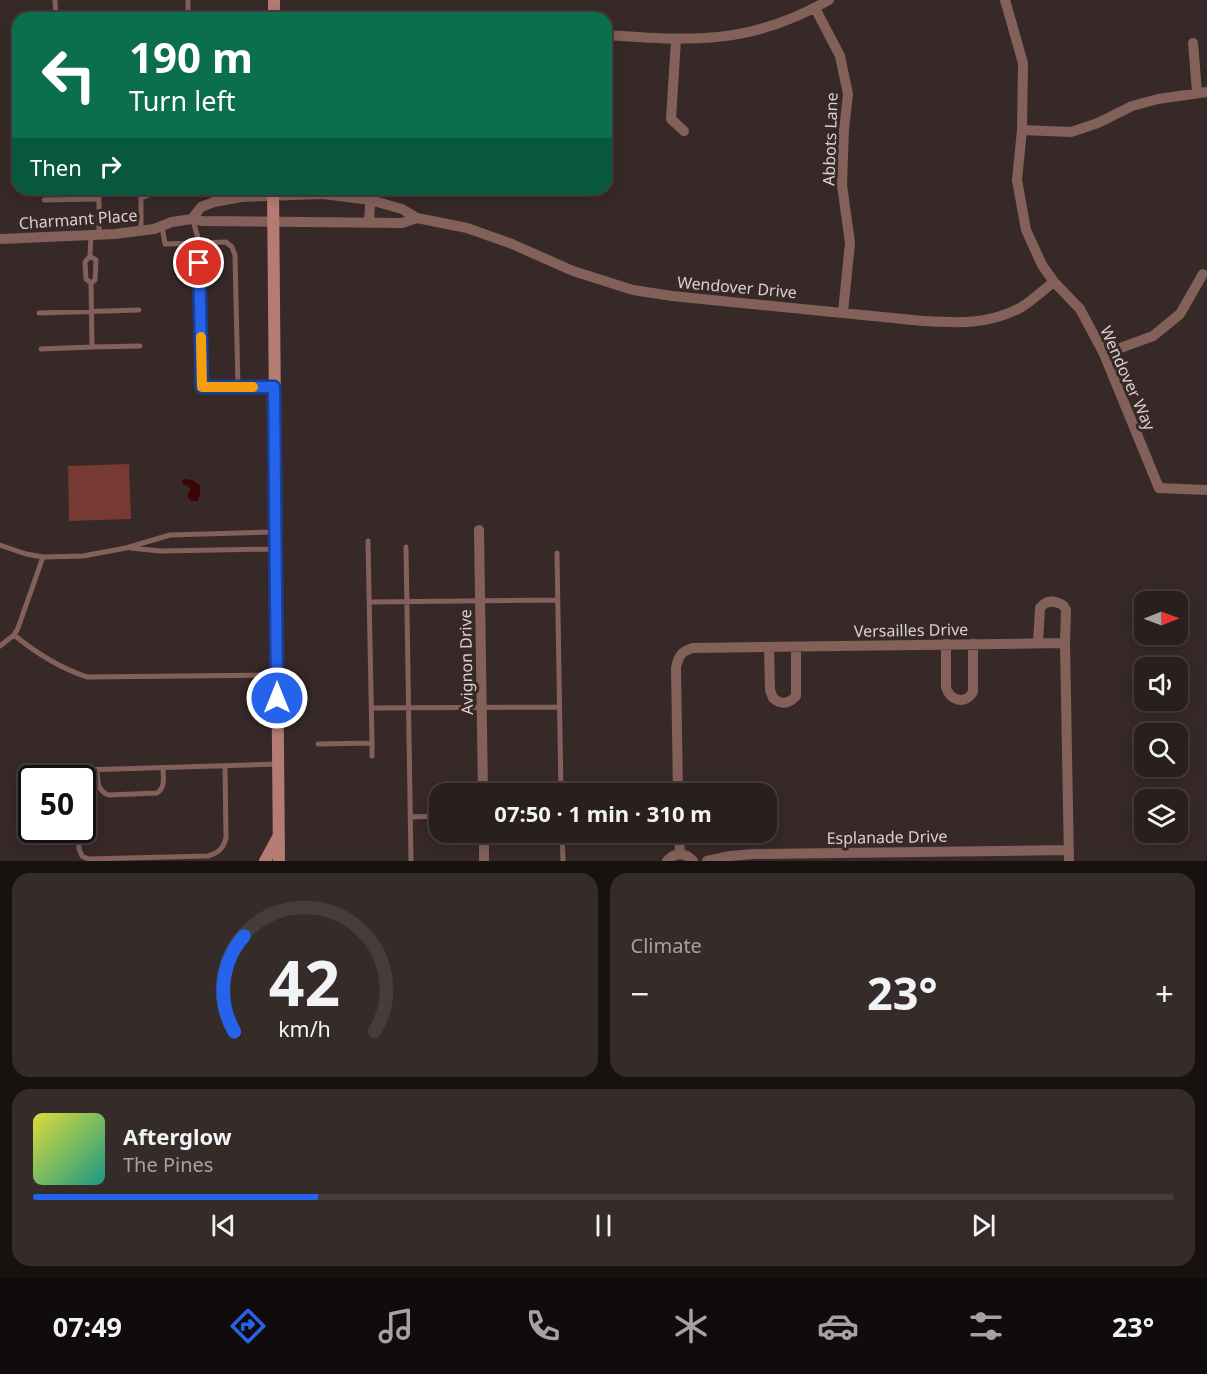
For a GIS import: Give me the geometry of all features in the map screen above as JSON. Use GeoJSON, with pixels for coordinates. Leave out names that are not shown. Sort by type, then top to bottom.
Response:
{"type":"FeatureCollection","features":[{"type":"Feature","properties":{"kind":"main road"},"geometry":{"type":"LineString","coordinates":[[273,195],[279,861]]}},
{"type":"Feature","properties":{"kind":"main road"},"geometry":{"type":"LineString","coordinates":[[265,861],[279,836]]}},
{"type":"Feature","properties":{"kind":"street"},"geometry":{"type":"LineString","coordinates":[[612,35],[675,40],[744,34],[770,28],[829,0]]}},
{"type":"Feature","properties":{"kind":"street","name":"Wendover Way"},"geometry":{"type":"LineString","coordinates":[[1005,0],[1023,63],[1022,130],[1017,180],[1026,230],[1042,265],[1054,282],[1080,309],[1104,354],[1159,488],[1207,490]]}},
{"type":"Feature","properties":{"kind":"street","name":"Abbots Lane"},"geometry":{"type":"LineString","coordinates":[[815,8],[840,56],[848,93],[842,185],[850,243],[843,312]]}},
{"type":"Feature","properties":{"kind":"street"},"geometry":{"type":"LineString","coordinates":[[675,40],[671,119],[684,131]]}},
{"type":"Feature","properties":{"kind":"street"},"geometry":{"type":"LineString","coordinates":[[1022,130],[1071,132],[1098,123],[1132,106],[1202,92],[1193,43]]}},
{"type":"Feature","properties":{"kind":"street","name":"Charmant Place"},"geometry":{"type":"LineString","coordinates":[[192,219],[201,207],[214,202],[254,195]]}},
{"type":"Feature","properties":{"kind":"street"},"geometry":{"type":"LineString","coordinates":[[369,223],[371,195]]}},
{"type":"Feature","properties":{"kind":"street","name":"Wendover Drive"},"geometry":{"type":"LineString","coordinates":[[373,195],[417,218],[467,228],[512,244],[573,272],[633,290],[672,296],[963,324],[991,319],[1021,307],[1054,282]]}},
{"type":"Feature","properties":{"kind":"street","name":"Wendover Drive"},"geometry":{"type":"LineString","coordinates":[[272,223],[402,223],[417,218]]}},
{"type":"Feature","properties":{"kind":"street","name":"Charmant Place"},"geometry":{"type":"LineString","coordinates":[[0,239],[141,231],[192,219],[272,223]]}},
{"type":"Feature","properties":{"kind":"street"},"geometry":{"type":"LineString","coordinates":[[1104,354],[1153,336],[1162,329],[1180,314],[1203,274]]}},
{"type":"Feature","properties":{"kind":"street","name":"Avignon Drive"},"geometry":{"type":"LineString","coordinates":[[479,530],[483,783]]}},
{"type":"Feature","properties":{"kind":"street"},"geometry":{"type":"LineString","coordinates":[[1038,643],[1040,608],[1043,604],[1052,601],[1063,605],[1066,610],[1068,855]]}},
{"type":"Feature","properties":{"kind":"street","name":"Versailles Drive"},"geometry":{"type":"LineString","coordinates":[[678,783],[677,658],[686,650],[693,648],[1065,643]]}},
{"type":"Feature","properties":{"kind":"street"},"geometry":{"type":"LineString","coordinates":[[946,644],[946,687],[952,698],[963,700],[971,696],[973,692],[973,644]]}},
{"type":"Feature","properties":{"kind":"street"},"geometry":{"type":"LineString","coordinates":[[769,647],[770,690],[773,698],[783,703],[789,702],[796,696],[796,647]]}},
{"type":"Feature","properties":{"kind":"street"},"geometry":{"type":"LineString","coordinates":[[484,843],[484,861]]}},
{"type":"Feature","properties":{"kind":"street"},"geometry":{"type":"LineString","coordinates":[[680,843],[680,854]]}},
{"type":"Feature","properties":{"kind":"street"},"geometry":{"type":"LineString","coordinates":[[667,861],[674,855],[680,854],[687,855],[693,861]]}},
{"type":"Feature","properties":{"kind":"street","name":"Esplanade Drive"},"geometry":{"type":"LineString","coordinates":[[707,861],[753,854],[1068,855]]}},
{"type":"Feature","properties":{"kind":"lane"},"geometry":{"type":"LineString","coordinates":[[91,283],[86,279],[85,262],[90,256],[95,235],[99,195]]}},
{"type":"Feature","properties":{"kind":"lane"},"geometry":{"type":"LineString","coordinates":[[141,231],[141,198],[149,195]]}},
{"type":"Feature","properties":{"kind":"lane"},"geometry":{"type":"LineString","coordinates":[[44,200],[99,199]]}},
{"type":"Feature","properties":{"kind":"lane"},"geometry":{"type":"LineString","coordinates":[[192,219],[199,242],[202,387],[274,387]]}},
{"type":"Feature","properties":{"kind":"lane"},"geometry":{"type":"LineString","coordinates":[[162,226],[165,244],[226,242],[232,247],[235,255],[238,387]]}},
{"type":"Feature","properties":{"kind":"lane"},"geometry":{"type":"LineString","coordinates":[[90,256],[96,260],[95,280],[91,283],[92,347]]}},
{"type":"Feature","properties":{"kind":"lane"},"geometry":{"type":"LineString","coordinates":[[39,313],[139,310]]}},
{"type":"Feature","properties":{"kind":"lane"},"geometry":{"type":"LineString","coordinates":[[41,349],[140,346]]}},
{"type":"Feature","properties":{"kind":"lane"},"geometry":{"type":"LineString","coordinates":[[0,545],[26,554],[83,556],[126,548],[170,535],[276,532]]}},
{"type":"Feature","properties":{"kind":"lane"},"geometry":{"type":"LineString","coordinates":[[368,541],[372,756]]}},
{"type":"Feature","properties":{"kind":"lane"},"geometry":{"type":"LineString","coordinates":[[406,547],[411,861]]}},
{"type":"Feature","properties":{"kind":"lane"},"geometry":{"type":"LineString","coordinates":[[126,548],[160,551],[276,549]]}},
{"type":"Feature","properties":{"kind":"lane"},"geometry":{"type":"LineString","coordinates":[[557,554],[561,783]]}},
{"type":"Feature","properties":{"kind":"lane"},"geometry":{"type":"LineString","coordinates":[[0,646],[14,635],[18,628],[43,556]]}},
{"type":"Feature","properties":{"kind":"lane"},"geometry":{"type":"LineString","coordinates":[[369,602],[558,600]]}},
{"type":"Feature","properties":{"kind":"lane"},"geometry":{"type":"LineString","coordinates":[[14,635],[33,651],[69,671],[87,677],[277,675]]}},
{"type":"Feature","properties":{"kind":"lane"},"geometry":{"type":"LineString","coordinates":[[371,708],[559,707]]}},
{"type":"Feature","properties":{"kind":"lane"},"geometry":{"type":"LineString","coordinates":[[318,744],[372,743]]}},
{"type":"Feature","properties":{"kind":"lane"},"geometry":{"type":"LineString","coordinates":[[163,768],[163,784],[161,791],[157,793],[105,793],[99,787],[98,770],[278,764]]}},
{"type":"Feature","properties":{"kind":"lane"},"geometry":{"type":"LineString","coordinates":[[79,843],[82,856],[88,859],[207,856],[220,851],[226,838],[225,766]]}},
{"type":"Feature","properties":{"kind":"lane"},"geometry":{"type":"LineString","coordinates":[[410,817],[429,816]]}},
{"type":"Feature","properties":{"kind":"lane"},"geometry":{"type":"LineString","coordinates":[[562,843],[563,861]]}},
{"type":"Feature","properties":{"kind":"shaded area"},"geometry":{"type":"Polygon","coordinates":[[[129,464],[131,519],[69,521],[68,466],[129,464]]]}},
{"type":"Feature","properties":{"kind":"shaded area"},"geometry":{"type":"Polygon","coordinates":[[[185,479],[200,485],[200,495],[197,501],[188,498],[191,490],[182,484],[185,479]]]}},
{"type":"Feature","properties":{"kind":"slow traffic"},"geometry":{"type":"LineString","coordinates":[[201,337],[202,387],[253,387]]}},
{"type":"Feature","properties":{"kind":"route"},"geometry":{"type":"LineString","coordinates":[[199,263],[202,387],[274,387],[277,698]]}}]}
